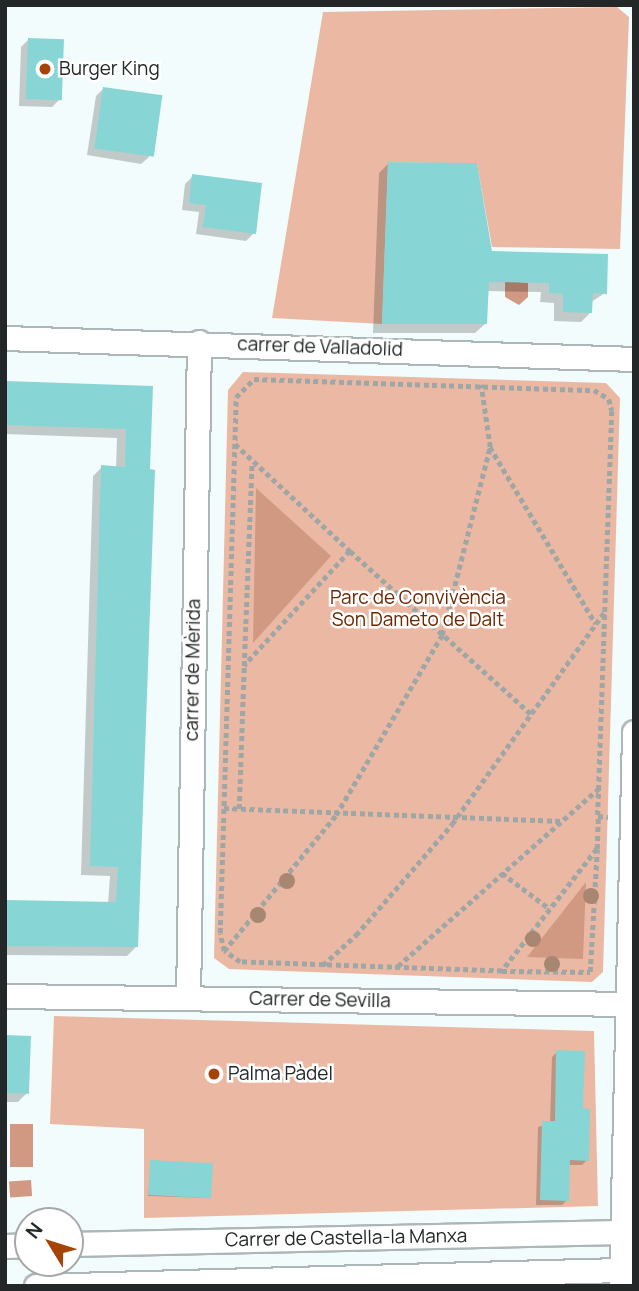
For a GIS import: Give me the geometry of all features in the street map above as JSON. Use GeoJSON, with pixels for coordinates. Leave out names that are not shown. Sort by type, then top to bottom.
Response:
{"type":"FeatureCollection","features":[{"type":"Feature","properties":{"kind":"street","name":"carrer de Valladolid"},"geometry":{"type":"LineString","coordinates":[[5,338],[199,342],[634,359]]}},
{"type":"Feature","properties":{"kind":"street","name":"carrer de Mèrida"},"geometry":{"type":"LineString","coordinates":[[188,998],[199,342]]}},
{"type":"Feature","properties":{"kind":"street"},"geometry":{"type":"LineString","coordinates":[[621,1278],[632,1004],[634,732]]}},
{"type":"Feature","properties":{"kind":"street","name":"Carrer de Sevilla"},"geometry":{"type":"LineString","coordinates":[[5,996],[632,1004]]}},
{"type":"Feature","properties":{"kind":"street","name":"Carrer de Castella-la Manxa"},"geometry":{"type":"LineString","coordinates":[[84,1244],[622,1232]]}},
{"type":"Feature","properties":{"kind":"street","name":"Carrer de Castella-la Manxa"},"geometry":{"type":"LineString","coordinates":[[36,1286],[621,1278]]}},
{"type":"Feature","properties":{"kind":"path"},"geometry":{"type":"LineString","coordinates":[[254,379],[481,385],[594,390],[609,399],[612,411],[600,787],[590,972],[240,962],[224,951],[220,933],[236,397],[254,379]]}},
{"type":"Feature","properties":{"kind":"path"},"geometry":{"type":"LineString","coordinates":[[224,951],[336,815],[442,635],[490,447],[481,385]]}},
{"type":"Feature","properties":{"kind":"path"},"geometry":{"type":"LineString","coordinates":[[235,444],[531,714]]}},
{"type":"Feature","properties":{"kind":"path"},"geometry":{"type":"LineString","coordinates":[[490,447],[596,624]]}},
{"type":"Feature","properties":{"kind":"path"},"geometry":{"type":"LineString","coordinates":[[239,809],[252,462]]}},
{"type":"Feature","properties":{"kind":"path"},"geometry":{"type":"LineString","coordinates":[[244,666],[350,551]]}},
{"type":"Feature","properties":{"kind":"path"},"geometry":{"type":"LineString","coordinates":[[322,965],[356,935],[457,818],[605,611]]}},
{"type":"Feature","properties":{"kind":"path"},"geometry":{"type":"LineString","coordinates":[[397,967],[600,787]]}},
{"type":"Feature","properties":{"kind":"path"},"geometry":{"type":"LineString","coordinates":[[224,808],[336,815],[562,821]]}},
{"type":"Feature","properties":{"kind":"path"},"geometry":{"type":"LineString","coordinates":[[598,816],[608,817]]}},
{"type":"Feature","properties":{"kind":"path"},"geometry":{"type":"LineString","coordinates":[[502,971],[597,849]]}},
{"type":"Feature","properties":{"kind":"path"},"geometry":{"type":"LineString","coordinates":[[502,873],[550,909]]}},
{"type":"Feature","properties":{"kind":"green space"},"geometry":{"type":"Polygon","coordinates":[[[617,7],[629,17],[620,249],[492,247],[477,164],[388,162],[382,324],[272,318],[323,12],[617,7]]]}},
{"type":"Feature","properties":{"kind":"green space","name":"Parc de Convivència Son Dameto de Dalt"},"geometry":{"type":"Polygon","coordinates":[[[243,372],[606,383],[620,398],[603,972],[592,982],[229,969],[214,958],[228,390],[243,372]]]}},
{"type":"Feature","properties":{"kind":"green space"},"geometry":{"type":"Polygon","coordinates":[[[54,1016],[594,1031],[598,1206],[144,1218],[144,1129],[50,1124],[54,1016]]]}},
{"type":"Feature","properties":{"kind":"shaded area"},"geometry":{"type":"Polygon","coordinates":[[[505,260],[518,282],[528,283],[528,297],[519,305],[505,297],[505,260]]]}},
{"type":"Feature","properties":{"kind":"shaded area"},"geometry":{"type":"Polygon","coordinates":[[[256,488],[331,556],[253,643],[256,488]]]}},
{"type":"Feature","properties":{"kind":"shaded area"},"geometry":{"type":"Polygon","coordinates":[[[586,882],[583,959],[527,957],[586,882]]]}},
{"type":"Feature","properties":{"kind":"shaded area"},"geometry":{"type":"Polygon","coordinates":[[[10,1124],[33,1124],[33,1167],[10,1167],[10,1124]]]}},
{"type":"Feature","properties":{"kind":"shaded area"},"geometry":{"type":"Polygon","coordinates":[[[31,1180],[32,1196],[10,1197],[9,1182],[31,1180]]]}},
{"type":"Feature","properties":{"kind":"building","name":"Burger King"},"geometry":{"type":"Polygon","coordinates":[[[28,38],[64,39],[62,100],[26,99],[28,38]]]}},
{"type":"Feature","properties":{"kind":"building"},"geometry":{"type":"Polygon","coordinates":[[[103,87],[162,95],[154,157],[94,148],[103,87]]]}},
{"type":"Feature","properties":{"kind":"building"},"geometry":{"type":"Polygon","coordinates":[[[388,162],[477,163],[492,251],[608,254],[607,294],[593,293],[592,313],[563,312],[563,294],[549,293],[549,283],[489,282],[487,324],[382,324],[388,162]]]}},
{"type":"Feature","properties":{"kind":"building"},"geometry":{"type":"Polygon","coordinates":[[[192,174],[262,183],[256,234],[203,227],[206,205],[189,203],[192,174]]]}},
{"type":"Feature","properties":{"kind":"building"},"geometry":{"type":"Polygon","coordinates":[[[5,381],[153,386],[150,469],[155,470],[138,947],[5,946],[5,900],[116,902],[118,867],[90,866],[101,465],[125,467],[126,429],[5,425],[5,381]]]}},
{"type":"Feature","properties":{"kind":"building"},"geometry":{"type":"Polygon","coordinates":[[[5,1035],[31,1036],[29,1094],[5,1093],[5,1035]]]}},
{"type":"Feature","properties":{"kind":"building"},"geometry":{"type":"Polygon","coordinates":[[[556,1050],[585,1051],[583,1108],[590,1109],[589,1161],[570,1160],[569,1201],[540,1200],[542,1121],[555,1121],[556,1050]]]}},
{"type":"Feature","properties":{"kind":"building"},"geometry":{"type":"Polygon","coordinates":[[[150,1160],[213,1163],[211,1198],[148,1195],[150,1160]]]}},
{"type":"Feature","properties":{"kind":"place","name":"Burger King"},"geometry":{"type":"Point","coordinates":[45,69]}},
{"type":"Feature","properties":{"kind":"place","name":"Palma Pàdel"},"geometry":{"type":"Point","coordinates":[214,1074]}}]}
